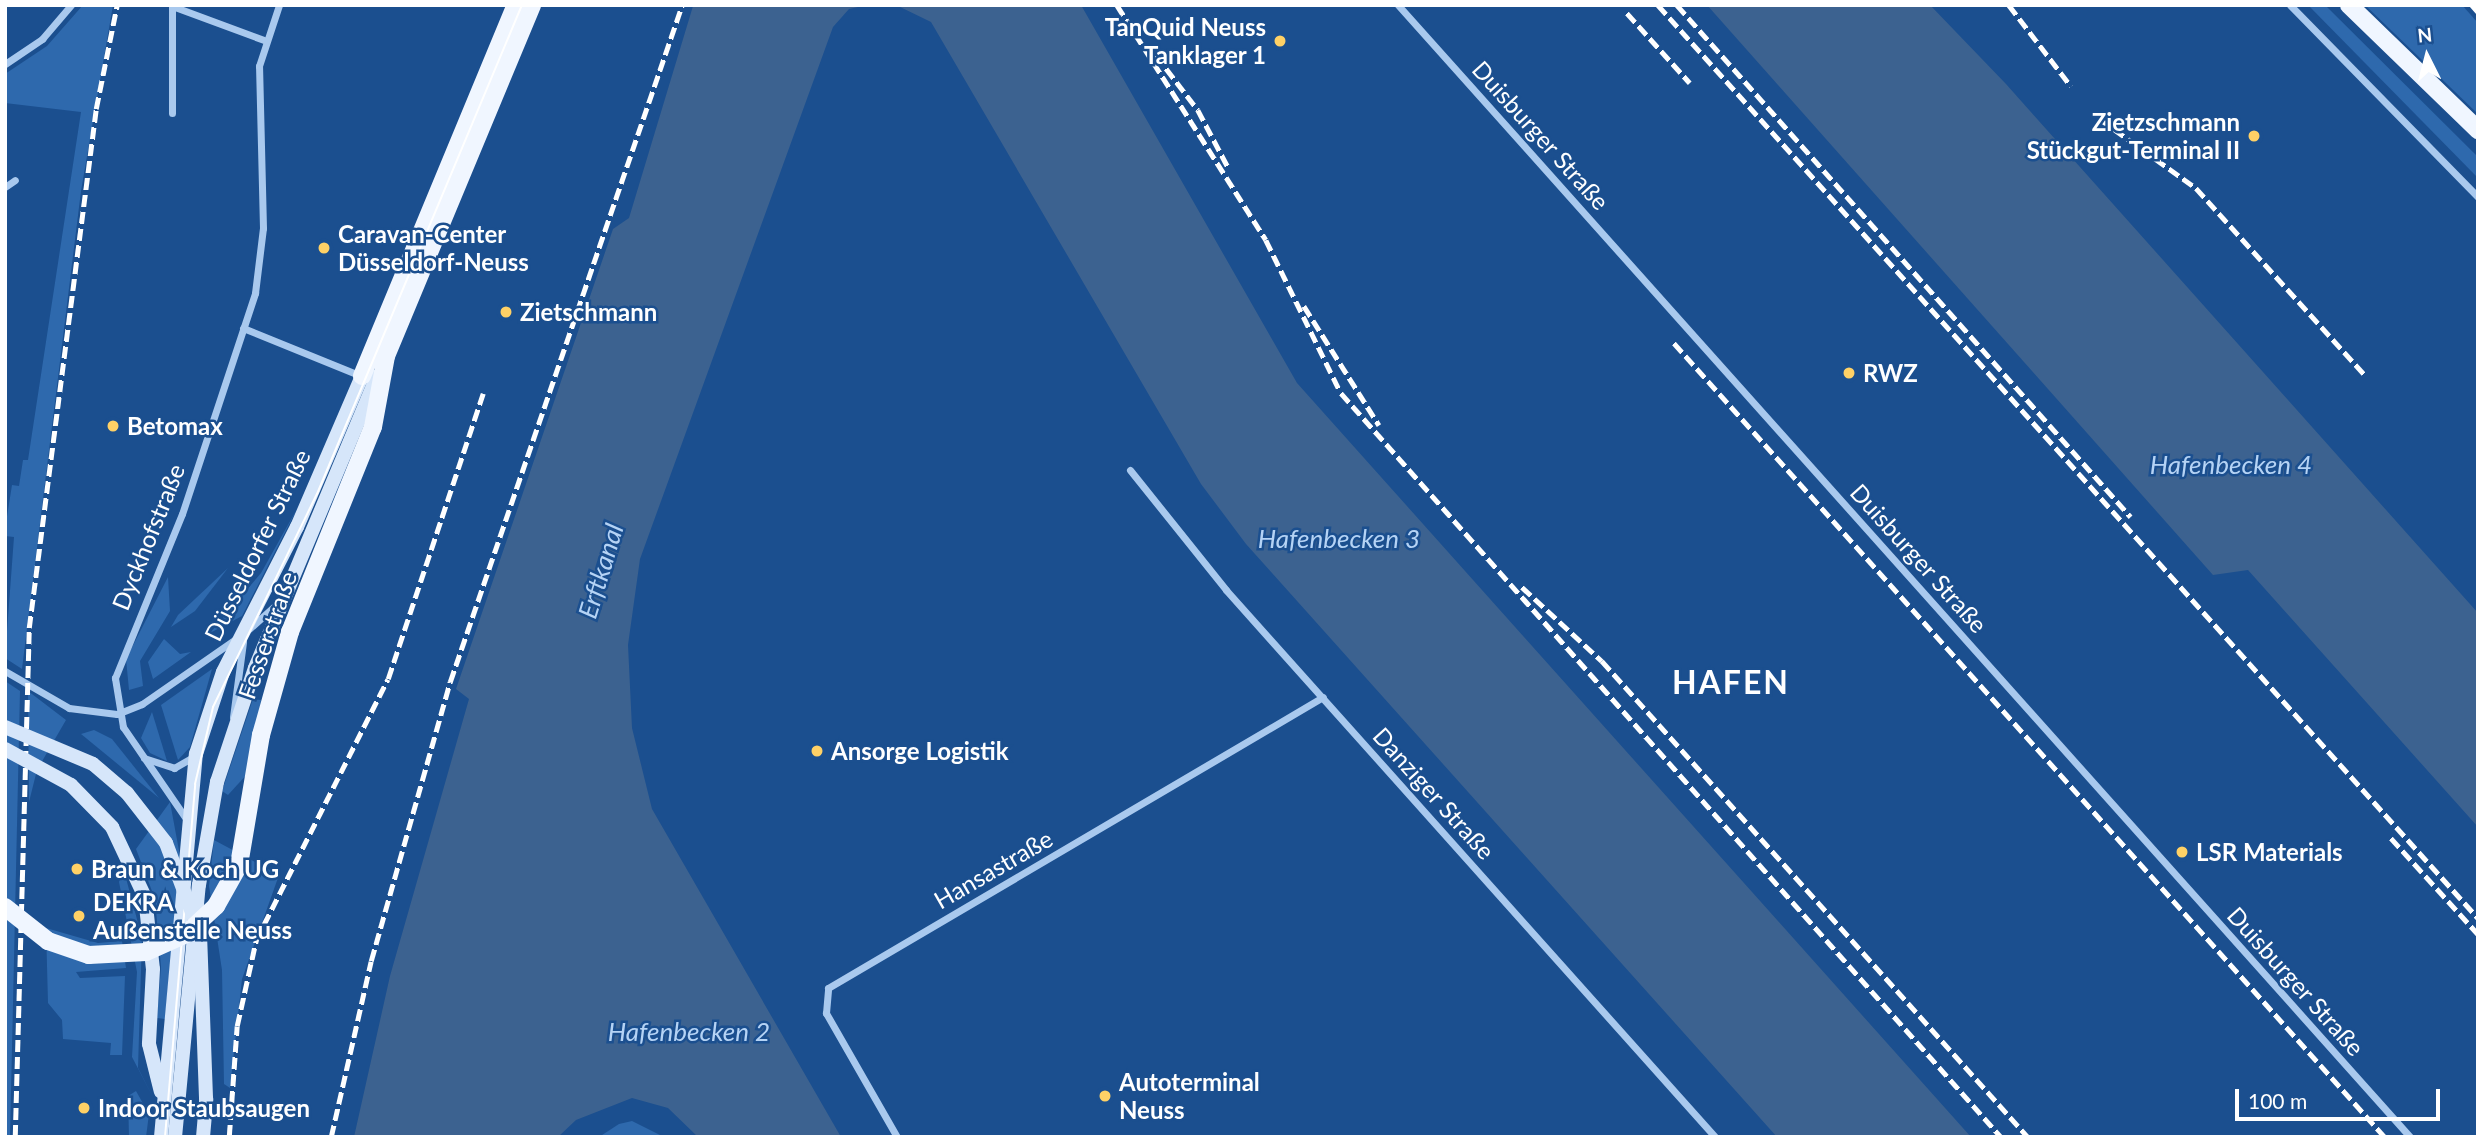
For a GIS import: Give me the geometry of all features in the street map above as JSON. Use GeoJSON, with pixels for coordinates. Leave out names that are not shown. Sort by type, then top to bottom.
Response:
{"type":"FeatureCollection","features":[{"type":"Feature","properties":{"kind":"main road","name":"Düsseldorfer Straße"},"geometry":{"type":"LineString","coordinates":[[161,1133],[187,821],[196,754],[242,635],[297,527],[516,5]]}},
{"type":"Feature","properties":{"kind":"main road","name":"Düsseldorfer Straße"},"geometry":{"type":"LineString","coordinates":[[175,1137],[199,885],[227,745],[285,596],[533,5]]}},
{"type":"Feature","properties":{"kind":"main road"},"geometry":{"type":"LineString","coordinates":[[2349,5],[2478,130]]}},
{"type":"Feature","properties":{"kind":"main road","name":"Fesserstraße"},"geometry":{"type":"LineString","coordinates":[[5,907],[48,941],[110,957],[166,945],[203,921],[229,888],[243,853],[269,699],[310,584],[373,428],[386,356]]}},
{"type":"Feature","properties":{"kind":"main road"},"geometry":{"type":"LineString","coordinates":[[5,727],[93,764],[141,808],[166,843],[186,884],[202,948],[206,1099],[203,1137]]}},
{"type":"Feature","properties":{"kind":"main road"},"geometry":{"type":"LineString","coordinates":[[5,749],[71,785],[112,827],[145,897],[153,969],[149,1044],[162,1092],[161,1133]]}},
{"type":"Feature","properties":{"kind":"street"},"geometry":{"type":"LineString","coordinates":[[5,64],[42,39],[72,5]]}},
{"type":"Feature","properties":{"kind":"street","name":"Dyckhofstraße"},"geometry":{"type":"LineString","coordinates":[[187,821],[117,714],[117,661],[182,514],[243,328],[261,262],[264,40],[279,5]]}},
{"type":"Feature","properties":{"kind":"street","name":"Duisburger Straße"},"geometry":{"type":"LineString","coordinates":[[1398,5],[2410,1137]]}},
{"type":"Feature","properties":{"kind":"street"},"geometry":{"type":"LineString","coordinates":[[2290,5],[2478,197]]}},
{"type":"Feature","properties":{"kind":"street"},"geometry":{"type":"LineString","coordinates":[[173,113],[172,6],[264,40]]}},
{"type":"Feature","properties":{"kind":"street"},"geometry":{"type":"LineString","coordinates":[[5,187],[15,180]]}},
{"type":"Feature","properties":{"kind":"street"},"geometry":{"type":"LineString","coordinates":[[243,328],[362,376]]}},
{"type":"Feature","properties":{"kind":"street","name":"Danziger Straße"},"geometry":{"type":"LineString","coordinates":[[1130,470],[1323,697],[1715,1137]]}},
{"type":"Feature","properties":{"kind":"street"},"geometry":{"type":"LineString","coordinates":[[5,671],[69,708],[117,714],[142,704],[242,635],[285,596]]}},
{"type":"Feature","properties":{"kind":"street"},"geometry":{"type":"LineString","coordinates":[[227,745],[243,666],[242,635]]}},
{"type":"Feature","properties":{"kind":"street","name":"Hansastraße"},"geometry":{"type":"LineString","coordinates":[[897,1137],[826,1013],[828,988],[1323,697]]}},
{"type":"Feature","properties":{"kind":"street"},"geometry":{"type":"LineString","coordinates":[[143,757],[174,768],[196,754]]}},
{"type":"Feature","properties":{"kind":"shaded area"},"geometry":{"type":"Polygon","coordinates":[[[83,5],[113,5],[81,191],[22,669],[5,658],[14,537],[5,536],[5,529],[12,485],[19,486],[23,460],[28,460],[81,112],[5,103],[5,74],[47,46],[83,5]]]}},
{"type":"Feature","properties":{"kind":"shaded area"},"geometry":{"type":"Polygon","coordinates":[[[2308,5],[2325,5],[2478,157],[2478,178],[2308,5]]]}},
{"type":"Feature","properties":{"kind":"shaded area"},"geometry":{"type":"Polygon","coordinates":[[[2365,5],[2462,5],[2478,23],[2478,114],[2365,5]]]}},
{"type":"Feature","properties":{"kind":"shaded area"},"geometry":{"type":"Polygon","coordinates":[[[298,507],[242,616],[210,633],[261,573],[298,507]]]}},
{"type":"Feature","properties":{"kind":"shaded area"},"geometry":{"type":"Polygon","coordinates":[[[228,568],[195,611],[171,627],[178,615],[228,568]]]}},
{"type":"Feature","properties":{"kind":"shaded area"},"geometry":{"type":"Polygon","coordinates":[[[168,577],[170,611],[140,661],[143,686],[129,690],[126,659],[168,577]]]}},
{"type":"Feature","properties":{"kind":"shaded area"},"geometry":{"type":"Polygon","coordinates":[[[164,639],[180,654],[191,652],[153,679],[148,662],[164,639]]]}},
{"type":"Feature","properties":{"kind":"shaded area"},"geometry":{"type":"Polygon","coordinates":[[[212,669],[190,747],[178,760],[161,705],[212,669]]]}},
{"type":"Feature","properties":{"kind":"shaded area"},"geometry":{"type":"Polygon","coordinates":[[[5,681],[20,691],[10,1137],[5,1137],[5,681]]]}},
{"type":"Feature","properties":{"kind":"shaded area"},"geometry":{"type":"Polygon","coordinates":[[[28,691],[66,720],[37,770],[29,802],[28,691]]]}},
{"type":"Feature","properties":{"kind":"shaded area"},"geometry":{"type":"Polygon","coordinates":[[[253,699],[261,700],[249,772],[228,795],[222,791],[253,699]]]}},
{"type":"Feature","properties":{"kind":"shaded area"},"geometry":{"type":"Polygon","coordinates":[[[152,712],[167,761],[150,753],[141,738],[152,712]]]}},
{"type":"Feature","properties":{"kind":"shaded area"},"geometry":{"type":"Polygon","coordinates":[[[94,730],[112,739],[159,798],[81,734],[94,730]]]}},
{"type":"Feature","properties":{"kind":"shaded area"},"geometry":{"type":"Polygon","coordinates":[[[170,802],[180,856],[165,1019],[157,1018],[161,967],[155,899],[136,849],[170,802]]]}},
{"type":"Feature","properties":{"kind":"shaded area"},"geometry":{"type":"Polygon","coordinates":[[[214,840],[279,875],[242,979],[230,1088],[224,1084],[222,970],[209,886],[214,840]]]}},
{"type":"Feature","properties":{"kind":"shaded area"},"geometry":{"type":"Polygon","coordinates":[[[123,867],[142,938],[138,1068],[157,1105],[132,1057],[137,972],[119,882],[123,867]]]}},
{"type":"Feature","properties":{"kind":"shaded area"},"geometry":{"type":"Polygon","coordinates":[[[46,928],[98,943],[122,941],[126,968],[76,972],[80,978],[125,976],[122,1055],[110,1055],[111,1043],[63,1039],[62,1020],[48,1003],[46,928]]]}},
{"type":"Feature","properties":{"kind":"shaded area"},"geometry":{"type":"Polygon","coordinates":[[[136,1091],[149,1114],[146,1137],[129,1137],[128,1096],[136,1091]]]}},
{"type":"Feature","properties":{"kind":"shaded area"},"geometry":{"type":"Polygon","coordinates":[[[632,1121],[664,1137],[599,1137],[619,1124],[632,1121]]]}},
{"type":"Feature","properties":{"kind":"water"},"geometry":{"type":"Polygon","coordinates":[[[867,5],[849,9],[833,27],[640,559],[628,645],[632,728],[652,809],[841,1137],[698,1137],[668,1108],[632,1098],[576,1120],[558,1137],[354,1137],[390,976],[469,699],[456,689],[613,229],[629,218],[693,6],[867,5]]]}},
{"type":"Feature","properties":{"kind":"water","name":"Hafenbecken 3"},"geometry":{"type":"Polygon","coordinates":[[[896,5],[1081,5],[1297,383],[1971,1137],[1777,1137],[1246,544],[1201,484],[931,22],[896,5]]]}},
{"type":"Feature","properties":{"kind":"water","name":"Hafenbecken 4"},"geometry":{"type":"Polygon","coordinates":[[[1707,5],[1930,5],[2006,84],[2478,613],[2478,827],[2248,570],[2213,575],[1707,5]]]}},
{"type":"Feature","properties":{"kind":"tram line"},"geometry":{"type":"LineString","coordinates":[[165,1137],[195,784],[213,707],[317,494],[522,5]]}},
{"type":"Feature","properties":{"kind":"railway"},"geometry":{"type":"LineString","coordinates":[[15,1137],[29,628],[96,109],[117,5]]}},
{"type":"Feature","properties":{"kind":"railway"},"geometry":{"type":"LineString","coordinates":[[331,1137],[371,961],[450,682],[682,5]]}},
{"type":"Feature","properties":{"kind":"railway"},"geometry":{"type":"LineString","coordinates":[[1117,5],[1266,240],[1341,393],[2001,1137]]}},
{"type":"Feature","properties":{"kind":"railway"},"geometry":{"type":"LineString","coordinates":[[1658,5],[2478,918]]}},
{"type":"Feature","properties":{"kind":"railway"},"geometry":{"type":"LineString","coordinates":[[1677,5],[2131,517]]}},
{"type":"Feature","properties":{"kind":"railway"},"geometry":{"type":"LineString","coordinates":[[2009,5],[2071,86]]}},
{"type":"Feature","properties":{"kind":"railway"},"geometry":{"type":"LineString","coordinates":[[2472,5],[2478,12]]}},
{"type":"Feature","properties":{"kind":"railway"},"geometry":{"type":"LineString","coordinates":[[1627,13],[1690,83]]}},
{"type":"Feature","properties":{"kind":"railway"},"geometry":{"type":"LineString","coordinates":[[1156,55],[1198,110],[1228,167]]}},
{"type":"Feature","properties":{"kind":"railway"},"geometry":{"type":"LineString","coordinates":[[2100,119],[2196,188],[2365,375]]}},
{"type":"Feature","properties":{"kind":"railway"},"geometry":{"type":"LineString","coordinates":[[1304,306],[1379,425]]}},
{"type":"Feature","properties":{"kind":"railway"},"geometry":{"type":"LineString","coordinates":[[1674,343],[2385,1137]]}},
{"type":"Feature","properties":{"kind":"railway"},"geometry":{"type":"LineString","coordinates":[[229,1137],[237,1026],[256,940],[388,679],[483,393]]}},
{"type":"Feature","properties":{"kind":"railway"},"geometry":{"type":"LineString","coordinates":[[1522,587],[1602,661],[2028,1137]]}},
{"type":"Feature","properties":{"kind":"railway"},"geometry":{"type":"LineString","coordinates":[[2391,838],[2478,934]]}},
{"type":"Feature","properties":{"kind":"place","name":"TanQuid Neuss Tanklager 1"},"geometry":{"type":"Point","coordinates":[1280,41]}},
{"type":"Feature","properties":{"kind":"place","name":"Zietzschmann Stückgut-Terminal II"},"geometry":{"type":"Point","coordinates":[2254,136]}},
{"type":"Feature","properties":{"kind":"place","name":"Caravan-Center Düsseldorf-Neuss"},"geometry":{"type":"Point","coordinates":[324,248]}},
{"type":"Feature","properties":{"kind":"place","name":"Zietschmann"},"geometry":{"type":"Point","coordinates":[506,312]}},
{"type":"Feature","properties":{"kind":"place","name":"RWZ"},"geometry":{"type":"Point","coordinates":[1849,373]}},
{"type":"Feature","properties":{"kind":"place","name":"Betomax"},"geometry":{"type":"Point","coordinates":[113,426]}},
{"type":"Feature","properties":{"kind":"place","name":"Ansorge Logistik"},"geometry":{"type":"Point","coordinates":[817,751]}},
{"type":"Feature","properties":{"kind":"place","name":"LSR Materials"},"geometry":{"type":"Point","coordinates":[2182,852]}},
{"type":"Feature","properties":{"kind":"place","name":"Braun & Koch UG"},"geometry":{"type":"Point","coordinates":[77,869]}},
{"type":"Feature","properties":{"kind":"place","name":"DEKRA Außenstelle Neuss"},"geometry":{"type":"Point","coordinates":[79,916]}},
{"type":"Feature","properties":{"kind":"place","name":"Autoterminal Neuss"},"geometry":{"type":"Point","coordinates":[1105,1096]}},
{"type":"Feature","properties":{"kind":"place","name":"Indoor Staubsaugen"},"geometry":{"type":"Point","coordinates":[84,1108]}},
{"type":"Feature","properties":{"kind":"district","name":"HAFEN"},"geometry":{"type":"Point","coordinates":[1731,682]}},
{"type":"Feature","properties":{"kind":"water label","name":"Erftkanal"},"geometry":{"type":"Point","coordinates":[601,571]}},
{"type":"Feature","properties":{"kind":"water label","name":"Hafenbecken 2"},"geometry":{"type":"Point","coordinates":[689,1032]}}]}
